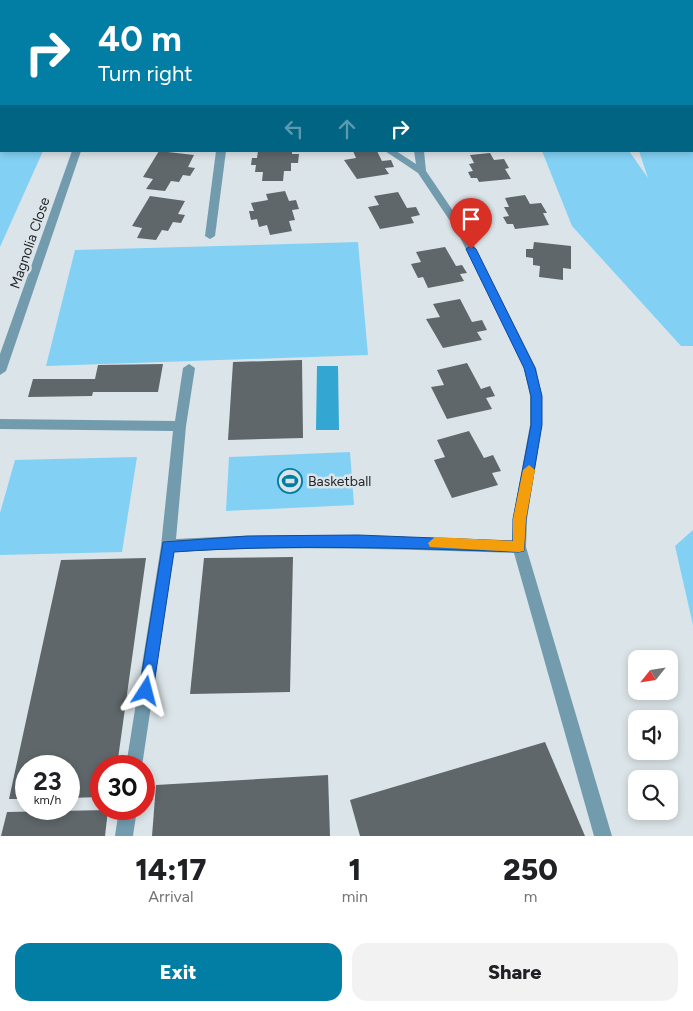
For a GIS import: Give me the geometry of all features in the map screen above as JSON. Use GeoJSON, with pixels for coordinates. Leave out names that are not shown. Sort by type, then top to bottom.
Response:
{"type":"FeatureCollection","features":[{"type":"Feature","properties":{"kind":"street","name":"Magnolia Close"},"geometry":{"type":"LineString","coordinates":[[0,371],[77,152]]}},
{"type":"Feature","properties":{"kind":"street"},"geometry":{"type":"LineString","coordinates":[[210,236],[221,152]]}},
{"type":"Feature","properties":{"kind":"street"},"geometry":{"type":"LineString","coordinates":[[391,152],[421,170],[463,233],[530,368],[536,396],[536,425],[520,519],[519,547],[603,836]]}},
{"type":"Feature","properties":{"kind":"street"},"geometry":{"type":"LineString","coordinates":[[419,152],[421,170]]}},
{"type":"Feature","properties":{"kind":"street"},"geometry":{"type":"LineString","coordinates":[[0,336],[13,334]]}},
{"type":"Feature","properties":{"kind":"street"},"geometry":{"type":"LineString","coordinates":[[136,755],[168,546],[180,426],[189,368]]}},
{"type":"Feature","properties":{"kind":"street"},"geometry":{"type":"LineString","coordinates":[[0,424],[180,426]]}},
{"type":"Feature","properties":{"kind":"street"},"geometry":{"type":"LineString","coordinates":[[168,546],[247,541],[358,541],[519,547]]}},
{"type":"Feature","properties":{"kind":"street"},"geometry":{"type":"LineString","coordinates":[[124,836],[126,820]]}},
{"type":"Feature","properties":{"kind":"shaded area"},"geometry":{"type":"Polygon","coordinates":[[[0,152],[43,152],[0,247],[0,152]]]}},
{"type":"Feature","properties":{"kind":"shaded area"},"geometry":{"type":"Polygon","coordinates":[[[542,152],[630,152],[648,178],[639,152],[693,152],[693,346],[681,346],[572,226],[542,152]]]}},
{"type":"Feature","properties":{"kind":"shaded area"},"geometry":{"type":"Polygon","coordinates":[[[358,242],[368,355],[46,366],[75,250],[358,242]]]}},
{"type":"Feature","properties":{"kind":"shaded area"},"geometry":{"type":"Polygon","coordinates":[[[317,366],[338,366],[339,430],[316,430],[317,366]]]}},
{"type":"Feature","properties":{"kind":"shaded area","name":"Basketball"},"geometry":{"type":"Polygon","coordinates":[[[350,452],[354,505],[226,511],[229,457],[350,452]]]}},
{"type":"Feature","properties":{"kind":"shaded area"},"geometry":{"type":"Polygon","coordinates":[[[137,457],[122,552],[0,555],[0,513],[15,460],[137,457]]]}},
{"type":"Feature","properties":{"kind":"shaded area"},"geometry":{"type":"Polygon","coordinates":[[[693,530],[693,625],[675,546],[693,530]]]}},
{"type":"Feature","properties":{"kind":"building"},"geometry":{"type":"Polygon","coordinates":[[[158,152],[194,155],[188,167],[195,168],[190,176],[183,175],[179,182],[171,181],[165,191],[146,189],[153,179],[143,177],[158,152]]]}},
{"type":"Feature","properties":{"kind":"building"},"geometry":{"type":"Polygon","coordinates":[[[258,152],[292,152],[292,154],[299,154],[298,163],[291,163],[291,171],[284,171],[283,181],[262,181],[263,172],[255,172],[256,165],[251,165],[252,158],[257,158],[258,152]]]}},
{"type":"Feature","properties":{"kind":"building"},"geometry":{"type":"Polygon","coordinates":[[[353,152],[378,152],[382,161],[391,160],[394,167],[385,168],[389,174],[357,179],[344,160],[356,158],[353,152]]]}},
{"type":"Feature","properties":{"kind":"building"},"geometry":{"type":"Polygon","coordinates":[[[490,153],[494,160],[504,159],[509,168],[505,169],[511,179],[479,182],[477,178],[471,178],[468,172],[473,171],[469,164],[474,163],[470,155],[490,153]]]}},
{"type":"Feature","properties":{"kind":"building"},"geometry":{"type":"Polygon","coordinates":[[[285,191],[289,201],[296,200],[299,209],[292,210],[295,220],[289,221],[292,231],[270,235],[267,225],[259,227],[257,219],[251,220],[249,211],[254,211],[251,203],[268,200],[266,194],[285,191]]]}},
{"type":"Feature","properties":{"kind":"building"},"geometry":{"type":"Polygon","coordinates":[[[398,192],[407,208],[416,207],[420,215],[411,217],[414,223],[380,229],[368,207],[379,205],[374,196],[398,192]]]}},
{"type":"Feature","properties":{"kind":"building"},"geometry":{"type":"Polygon","coordinates":[[[525,195],[530,204],[541,203],[547,213],[543,213],[549,225],[515,229],[513,224],[507,224],[503,217],[509,216],[504,207],[509,207],[505,198],[525,195]]]}},
{"type":"Feature","properties":{"kind":"building"},"geometry":{"type":"Polygon","coordinates":[[[150,196],[185,201],[178,214],[185,215],[181,223],[173,222],[168,231],[162,230],[156,240],[137,238],[142,228],[132,226],[150,196]]]}},
{"type":"Feature","properties":{"kind":"building"},"geometry":{"type":"Polygon","coordinates":[[[534,242],[571,246],[571,269],[563,268],[563,280],[539,277],[540,266],[533,265],[533,258],[526,257],[526,249],[533,249],[534,242]]]}},
{"type":"Feature","properties":{"kind":"building"},"geometry":{"type":"Polygon","coordinates":[[[445,247],[456,266],[462,265],[467,273],[460,274],[464,281],[428,288],[423,277],[418,278],[411,264],[421,262],[416,252],[445,247]]]}},
{"type":"Feature","properties":{"kind":"building"},"geometry":{"type":"Polygon","coordinates":[[[460,299],[472,322],[482,320],[487,330],[477,332],[482,340],[443,348],[426,319],[440,317],[433,304],[460,299]]]}},
{"type":"Feature","properties":{"kind":"building"},"geometry":{"type":"Polygon","coordinates":[[[302,360],[303,438],[228,440],[233,362],[302,360]]]}},
{"type":"Feature","properties":{"kind":"building"},"geometry":{"type":"Polygon","coordinates":[[[467,363],[481,389],[490,386],[495,396],[486,398],[492,409],[447,419],[431,387],[444,385],[437,370],[467,363]]]}},
{"type":"Feature","properties":{"kind":"building"},"geometry":{"type":"Polygon","coordinates":[[[163,364],[158,392],[93,392],[92,396],[28,397],[33,379],[95,379],[98,365],[163,364]]]}},
{"type":"Feature","properties":{"kind":"building"},"geometry":{"type":"Polygon","coordinates":[[[469,431],[484,458],[493,455],[501,471],[492,473],[498,485],[452,498],[434,460],[445,457],[437,440],[469,431]]]}},
{"type":"Feature","properties":{"kind":"building"},"geometry":{"type":"Polygon","coordinates":[[[293,557],[290,692],[190,694],[204,558],[293,557]]]}},
{"type":"Feature","properties":{"kind":"building"},"geometry":{"type":"Polygon","coordinates":[[[146,558],[119,755],[90,755],[90,797],[80,798],[80,755],[19,755],[61,560],[146,558]]]}},
{"type":"Feature","properties":{"kind":"building"},"geometry":{"type":"Polygon","coordinates":[[[545,742],[585,836],[360,836],[350,800],[545,742]]]}},
{"type":"Feature","properties":{"kind":"building"},"geometry":{"type":"Polygon","coordinates":[[[15,771],[15,799],[9,799],[15,771]]]}},
{"type":"Feature","properties":{"kind":"building"},"geometry":{"type":"Polygon","coordinates":[[[328,775],[330,836],[152,836],[153,820],[155,820],[156,785],[328,775]]]}},
{"type":"Feature","properties":{"kind":"building"},"geometry":{"type":"Polygon","coordinates":[[[90,810],[90,820],[107,820],[105,836],[1,836],[7,812],[15,812],[15,820],[80,820],[80,811],[90,810]]]}},
{"type":"Feature","properties":{"kind":"slow traffic"},"geometry":{"type":"LineString","coordinates":[[435,543],[519,547],[520,519],[529,470]]}},
{"type":"Feature","properties":{"kind":"place","name":"Basketball"},"geometry":{"type":"Point","coordinates":[290,481]}},
{"type":"Feature","properties":{"kind":"route"},"geometry":{"type":"LineString","coordinates":[[146,691],[168,546],[247,541],[358,541],[519,547],[520,519],[536,425],[536,396],[530,368],[471,249]]}}]}
